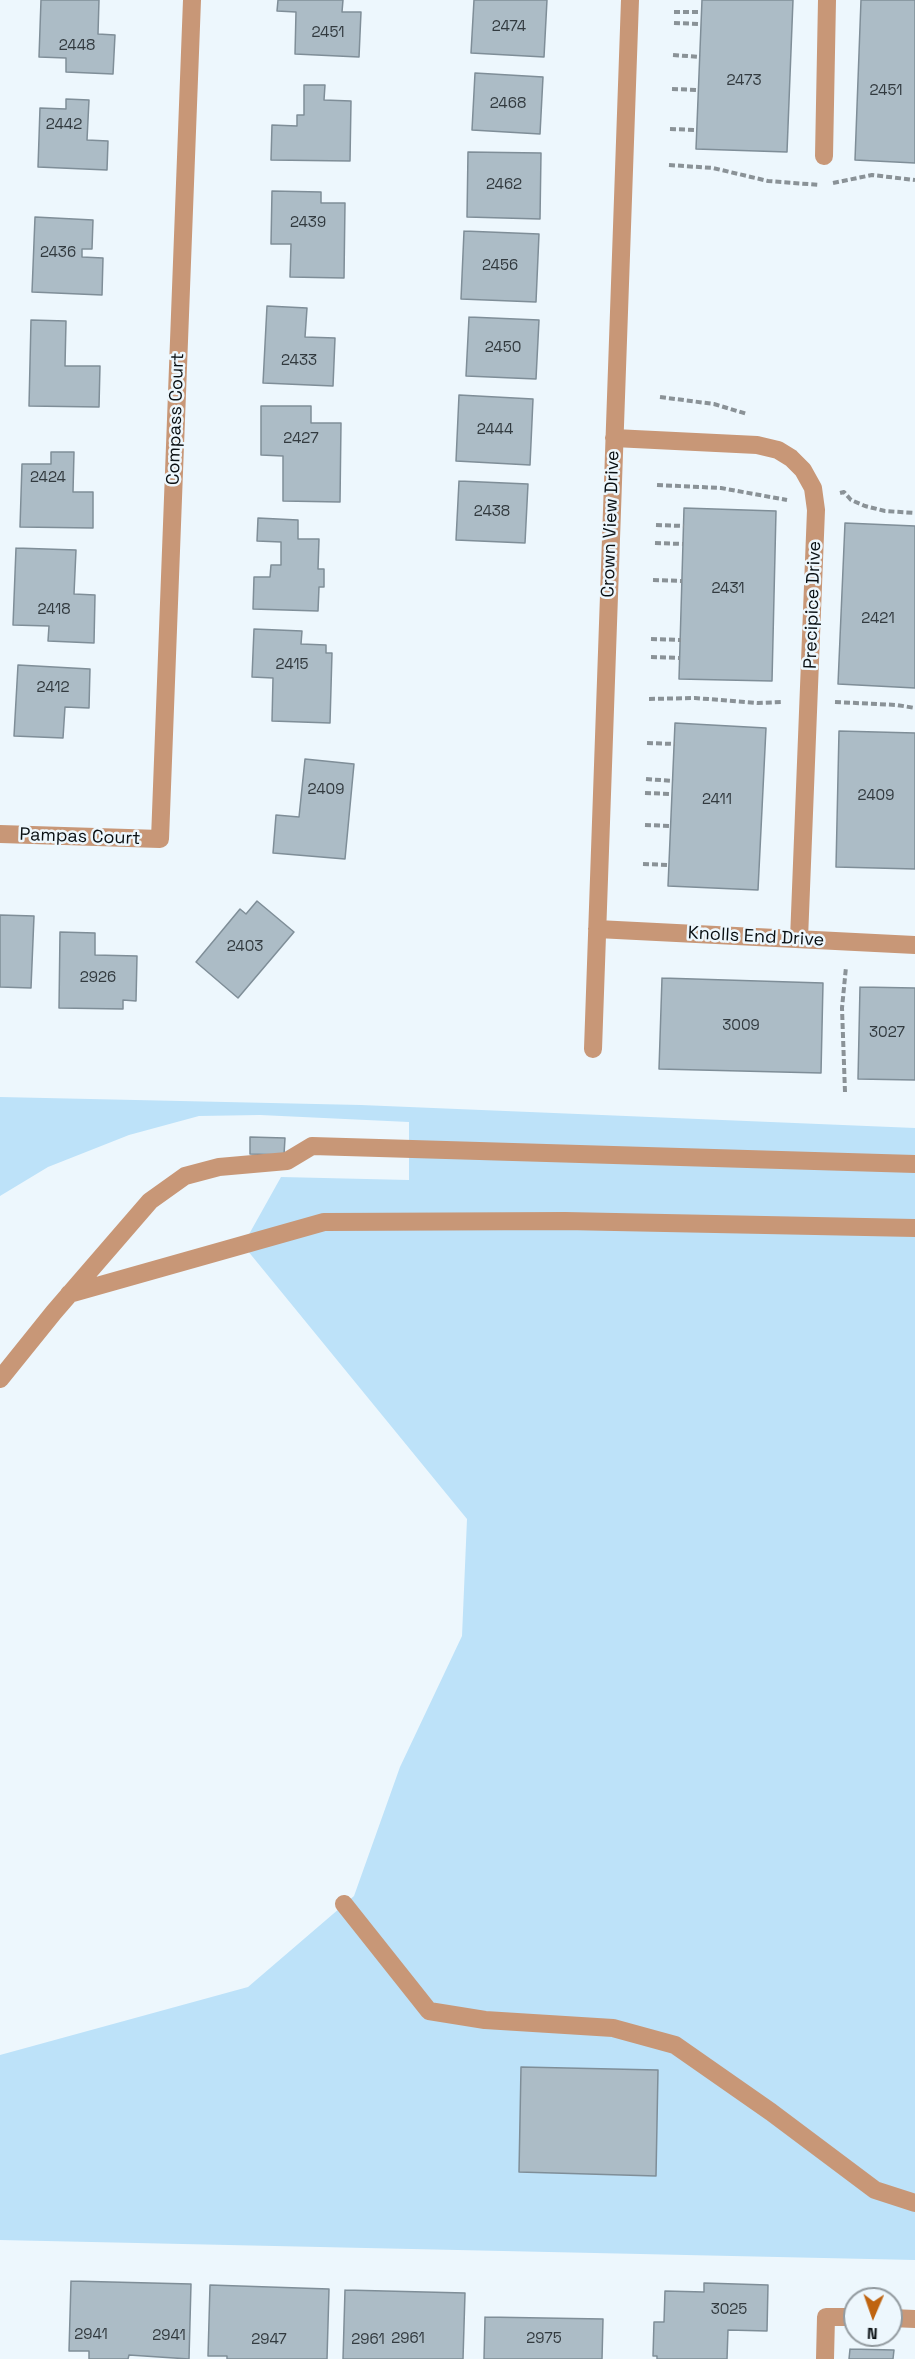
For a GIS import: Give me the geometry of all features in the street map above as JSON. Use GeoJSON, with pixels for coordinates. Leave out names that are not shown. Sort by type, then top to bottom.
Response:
{"type":"FeatureCollection","features":[{"type":"Feature","properties":{"kind":"street","name":"Compass Court"},"geometry":{"type":"LineString","coordinates":[[160,839],[192,0]]}},
{"type":"Feature","properties":{"kind":"street","name":"Crown View Drive"},"geometry":{"type":"LineString","coordinates":[[593,1049],[630,0]]}},
{"type":"Feature","properties":{"kind":"street"},"geometry":{"type":"LineString","coordinates":[[824,156],[827,0]]}},
{"type":"Feature","properties":{"kind":"street","name":"Precipice Drive"},"geometry":{"type":"LineString","coordinates":[[614,438],[757,445],[778,450],[791,458],[803,470],[813,488],[816,517],[799,939]]}},
{"type":"Feature","properties":{"kind":"street","name":"Pampas Court"},"geometry":{"type":"LineString","coordinates":[[0,834],[160,839]]}},
{"type":"Feature","properties":{"kind":"street","name":"Knolls End Drive"},"geometry":{"type":"LineString","coordinates":[[597,929],[915,945]]}},
{"type":"Feature","properties":{"kind":"street"},"geometry":{"type":"LineString","coordinates":[[0,1379],[69,1294],[150,1201],[185,1176],[219,1167],[286,1161],[312,1146],[915,1164]]}},
{"type":"Feature","properties":{"kind":"street"},"geometry":{"type":"LineString","coordinates":[[69,1294],[324,1222],[566,1221],[915,1228]]}},
{"type":"Feature","properties":{"kind":"street"},"geometry":{"type":"LineString","coordinates":[[344,1905],[429,2011],[485,2019],[613,2028],[675,2045],[771,2112],[875,2190],[915,2203]]}},
{"type":"Feature","properties":{"kind":"street"},"geometry":{"type":"LineString","coordinates":[[825,2359],[826,2317],[843,2317]]}},
{"type":"Feature","properties":{"kind":"path"},"geometry":{"type":"LineString","coordinates":[[674,12],[701,12]]}},
{"type":"Feature","properties":{"kind":"path"},"geometry":{"type":"LineString","coordinates":[[674,23],[701,24]]}},
{"type":"Feature","properties":{"kind":"path"},"geometry":{"type":"LineString","coordinates":[[673,56],[700,57]]}},
{"type":"Feature","properties":{"kind":"path"},"geometry":{"type":"LineString","coordinates":[[672,89],[698,90]]}},
{"type":"Feature","properties":{"kind":"path"},"geometry":{"type":"LineString","coordinates":[[670,129],[697,129]]}},
{"type":"Feature","properties":{"kind":"path"},"geometry":{"type":"LineString","coordinates":[[669,165],[713,168],[768,181],[806,185],[842,182],[872,176],[915,180]]}},
{"type":"Feature","properties":{"kind":"path"},"geometry":{"type":"LineString","coordinates":[[657,485],[705,486],[794,500]]}},
{"type":"Feature","properties":{"kind":"path"},"geometry":{"type":"LineString","coordinates":[[836,493],[844,492],[851,500],[865,506],[885,511],[915,513]]}},
{"type":"Feature","properties":{"kind":"path"},"geometry":{"type":"LineString","coordinates":[[656,525],[684,526]]}},
{"type":"Feature","properties":{"kind":"path"},"geometry":{"type":"LineString","coordinates":[[655,543],[683,544]]}},
{"type":"Feature","properties":{"kind":"path"},"geometry":{"type":"LineString","coordinates":[[653,580],[682,581]]}},
{"type":"Feature","properties":{"kind":"path"},"geometry":{"type":"LineString","coordinates":[[651,639],[681,640]]}},
{"type":"Feature","properties":{"kind":"path"},"geometry":{"type":"LineString","coordinates":[[651,657],[680,658]]}},
{"type":"Feature","properties":{"kind":"path"},"geometry":{"type":"LineString","coordinates":[[649,699],[695,698],[758,703],[788,702]]}},
{"type":"Feature","properties":{"kind":"path"},"geometry":{"type":"LineString","coordinates":[[831,702],[915,708]]}},
{"type":"Feature","properties":{"kind":"path"},"geometry":{"type":"LineString","coordinates":[[647,743],[675,744]]}},
{"type":"Feature","properties":{"kind":"path"},"geometry":{"type":"LineString","coordinates":[[646,779],[673,781]]}},
{"type":"Feature","properties":{"kind":"path"},"geometry":{"type":"LineString","coordinates":[[645,792],[672,794]]}},
{"type":"Feature","properties":{"kind":"path"},"geometry":{"type":"LineString","coordinates":[[645,825],[671,826]]}},
{"type":"Feature","properties":{"kind":"path"},"geometry":{"type":"LineString","coordinates":[[643,864],[669,865]]}},
{"type":"Feature","properties":{"kind":"path"},"geometry":{"type":"LineString","coordinates":[[845,1092],[842,1008],[846,966]]}},
{"type":"Feature","properties":{"kind":"shaded area"},"geometry":{"type":"Polygon","coordinates":[[[0,1097],[361,1105],[915,1128],[915,2260],[0,2240],[0,2055],[248,1987],[354,1896],[400,1767],[462,1636],[467,1519],[243,1245],[281,1177],[409,1180],[409,1122],[260,1115],[199,1116],[129,1135],[48,1167],[0,1196],[0,1097]]]}},
{"type":"Feature","properties":{"kind":"building"},"geometry":{"type":"Polygon","coordinates":[[[41,0],[99,0],[98,34],[115,35],[113,74],[66,72],[66,58],[39,57],[41,0]]]}},
{"type":"Feature","properties":{"kind":"building"},"geometry":{"type":"Polygon","coordinates":[[[278,0],[343,0],[342,12],[361,12],[359,57],[295,54],[296,12],[277,11],[278,0]]]}},
{"type":"Feature","properties":{"kind":"building"},"geometry":{"type":"Polygon","coordinates":[[[474,0],[547,0],[544,57],[471,53],[474,0]]]}},
{"type":"Feature","properties":{"kind":"building"},"geometry":{"type":"Polygon","coordinates":[[[702,0],[793,0],[787,152],[696,149],[702,0]]]}},
{"type":"Feature","properties":{"kind":"building"},"geometry":{"type":"Polygon","coordinates":[[[861,0],[915,0],[915,163],[855,160],[861,0]]]}},
{"type":"Feature","properties":{"kind":"building"},"geometry":{"type":"Polygon","coordinates":[[[475,73],[543,77],[540,134],[472,130],[475,73]]]}},
{"type":"Feature","properties":{"kind":"building"},"geometry":{"type":"Polygon","coordinates":[[[304,85],[325,85],[324,100],[351,101],[350,161],[271,160],[272,125],[297,126],[297,115],[304,115],[304,85]]]}},
{"type":"Feature","properties":{"kind":"building"},"geometry":{"type":"Polygon","coordinates":[[[66,99],[89,100],[87,140],[108,141],[107,170],[38,167],[40,108],[66,109],[66,99]]]}},
{"type":"Feature","properties":{"kind":"building"},"geometry":{"type":"Polygon","coordinates":[[[468,152],[541,153],[540,219],[467,217],[468,152]]]}},
{"type":"Feature","properties":{"kind":"building"},"geometry":{"type":"Polygon","coordinates":[[[272,191],[321,192],[321,203],[345,203],[344,278],[290,277],[291,244],[271,244],[272,191]]]}},
{"type":"Feature","properties":{"kind":"building"},"geometry":{"type":"Polygon","coordinates":[[[35,217],[93,220],[92,249],[82,249],[82,257],[103,258],[102,295],[32,292],[35,217]]]}},
{"type":"Feature","properties":{"kind":"building"},"geometry":{"type":"Polygon","coordinates":[[[464,231],[539,234],[536,302],[461,299],[464,231]]]}},
{"type":"Feature","properties":{"kind":"building"},"geometry":{"type":"Polygon","coordinates":[[[267,306],[307,308],[305,337],[335,338],[333,386],[263,383],[267,306]]]}},
{"type":"Feature","properties":{"kind":"building"},"geometry":{"type":"Polygon","coordinates":[[[469,317],[539,320],[536,379],[466,376],[469,317]]]}},
{"type":"Feature","properties":{"kind":"building"},"geometry":{"type":"Polygon","coordinates":[[[31,320],[66,321],[65,366],[100,366],[99,407],[29,406],[31,320]]]}},
{"type":"Feature","properties":{"kind":"building"},"geometry":{"type":"Polygon","coordinates":[[[459,395],[533,399],[530,465],[456,461],[459,395]]]}},
{"type":"Feature","properties":{"kind":"building"},"geometry":{"type":"Polygon","coordinates":[[[261,406],[311,406],[311,423],[341,423],[340,502],[283,501],[283,456],[261,455],[261,406]]]}},
{"type":"Feature","properties":{"kind":"building"},"geometry":{"type":"Polygon","coordinates":[[[51,452],[74,452],[73,492],[93,492],[93,528],[20,527],[22,464],[51,464],[51,452]]]}},
{"type":"Feature","properties":{"kind":"building"},"geometry":{"type":"Polygon","coordinates":[[[459,481],[528,484],[525,543],[456,540],[459,481]]]}},
{"type":"Feature","properties":{"kind":"building"},"geometry":{"type":"Polygon","coordinates":[[[684,508],[776,511],[772,681],[679,679],[684,508]]]}},
{"type":"Feature","properties":{"kind":"building"},"geometry":{"type":"Polygon","coordinates":[[[258,518],[298,520],[298,539],[319,539],[318,569],[324,569],[324,587],[319,587],[318,611],[253,609],[254,577],[270,577],[271,565],[281,565],[281,542],[257,541],[258,518]]]}},
{"type":"Feature","properties":{"kind":"building"},"geometry":{"type":"Polygon","coordinates":[[[845,523],[915,526],[915,688],[838,684],[845,523]]]}},
{"type":"Feature","properties":{"kind":"building"},"geometry":{"type":"Polygon","coordinates":[[[16,548],[76,550],[74,594],[95,595],[94,643],[48,641],[49,626],[13,625],[16,548]]]}},
{"type":"Feature","properties":{"kind":"building"},"geometry":{"type":"Polygon","coordinates":[[[254,629],[302,631],[301,644],[326,645],[326,653],[332,653],[330,723],[272,721],[273,678],[252,677],[254,629]]]}},
{"type":"Feature","properties":{"kind":"building"},"geometry":{"type":"Polygon","coordinates":[[[18,665],[90,669],[89,708],[65,707],[63,738],[14,736],[18,665]]]}},
{"type":"Feature","properties":{"kind":"building"},"geometry":{"type":"Polygon","coordinates":[[[675,723],[766,728],[758,890],[668,886],[675,723]]]}},
{"type":"Feature","properties":{"kind":"building"},"geometry":{"type":"Polygon","coordinates":[[[839,731],[915,733],[915,869],[836,867],[839,731]]]}},
{"type":"Feature","properties":{"kind":"building"},"geometry":{"type":"Polygon","coordinates":[[[305,759],[354,764],[345,859],[273,853],[276,815],[299,817],[305,759]]]}},
{"type":"Feature","properties":{"kind":"building"},"geometry":{"type":"Polygon","coordinates":[[[257,901],[294,932],[238,998],[196,962],[240,909],[246,914],[257,901]]]}},
{"type":"Feature","properties":{"kind":"building"},"geometry":{"type":"Polygon","coordinates":[[[0,915],[34,916],[31,988],[0,987],[0,915]]]}},
{"type":"Feature","properties":{"kind":"building"},"geometry":{"type":"Polygon","coordinates":[[[60,932],[95,933],[95,955],[137,956],[136,1001],[123,1000],[123,1009],[59,1008],[60,932]]]}},
{"type":"Feature","properties":{"kind":"building"},"geometry":{"type":"Polygon","coordinates":[[[662,978],[823,983],[821,1073],[659,1069],[662,978]]]}},
{"type":"Feature","properties":{"kind":"building"},"geometry":{"type":"Polygon","coordinates":[[[860,987],[915,988],[915,1080],[858,1079],[860,987]]]}},
{"type":"Feature","properties":{"kind":"building"},"geometry":{"type":"Polygon","coordinates":[[[250,1137],[285,1138],[284,1155],[250,1154],[250,1137]]]}},
{"type":"Feature","properties":{"kind":"building"},"geometry":{"type":"Polygon","coordinates":[[[521,2067],[658,2070],[656,2176],[519,2172],[521,2067]]]}},
{"type":"Feature","properties":{"kind":"building"},"geometry":{"type":"Polygon","coordinates":[[[71,2281],[191,2284],[189,2359],[129,2355],[128,2359],[89,2359],[89,2351],[69,2351],[71,2281]]]}},
{"type":"Feature","properties":{"kind":"building"},"geometry":{"type":"Polygon","coordinates":[[[704,2283],[768,2285],[767,2331],[728,2330],[727,2359],[657,2359],[657,2356],[653,2356],[654,2322],[664,2322],[665,2291],[704,2292],[704,2283]]]}},
{"type":"Feature","properties":{"kind":"building"},"geometry":{"type":"Polygon","coordinates":[[[210,2285],[329,2289],[327,2359],[227,2359],[227,2356],[208,2356],[210,2285]]]}},
{"type":"Feature","properties":{"kind":"building"},"geometry":{"type":"Polygon","coordinates":[[[345,2290],[465,2293],[463,2359],[343,2359],[345,2290]]]}},
{"type":"Feature","properties":{"kind":"building"},"geometry":{"type":"Polygon","coordinates":[[[485,2317],[603,2319],[602,2359],[484,2359],[485,2317]]]}},
{"type":"Feature","properties":{"kind":"building"},"geometry":{"type":"Polygon","coordinates":[[[850,2349],[894,2350],[893,2359],[849,2359],[850,2349]]]}}]}
